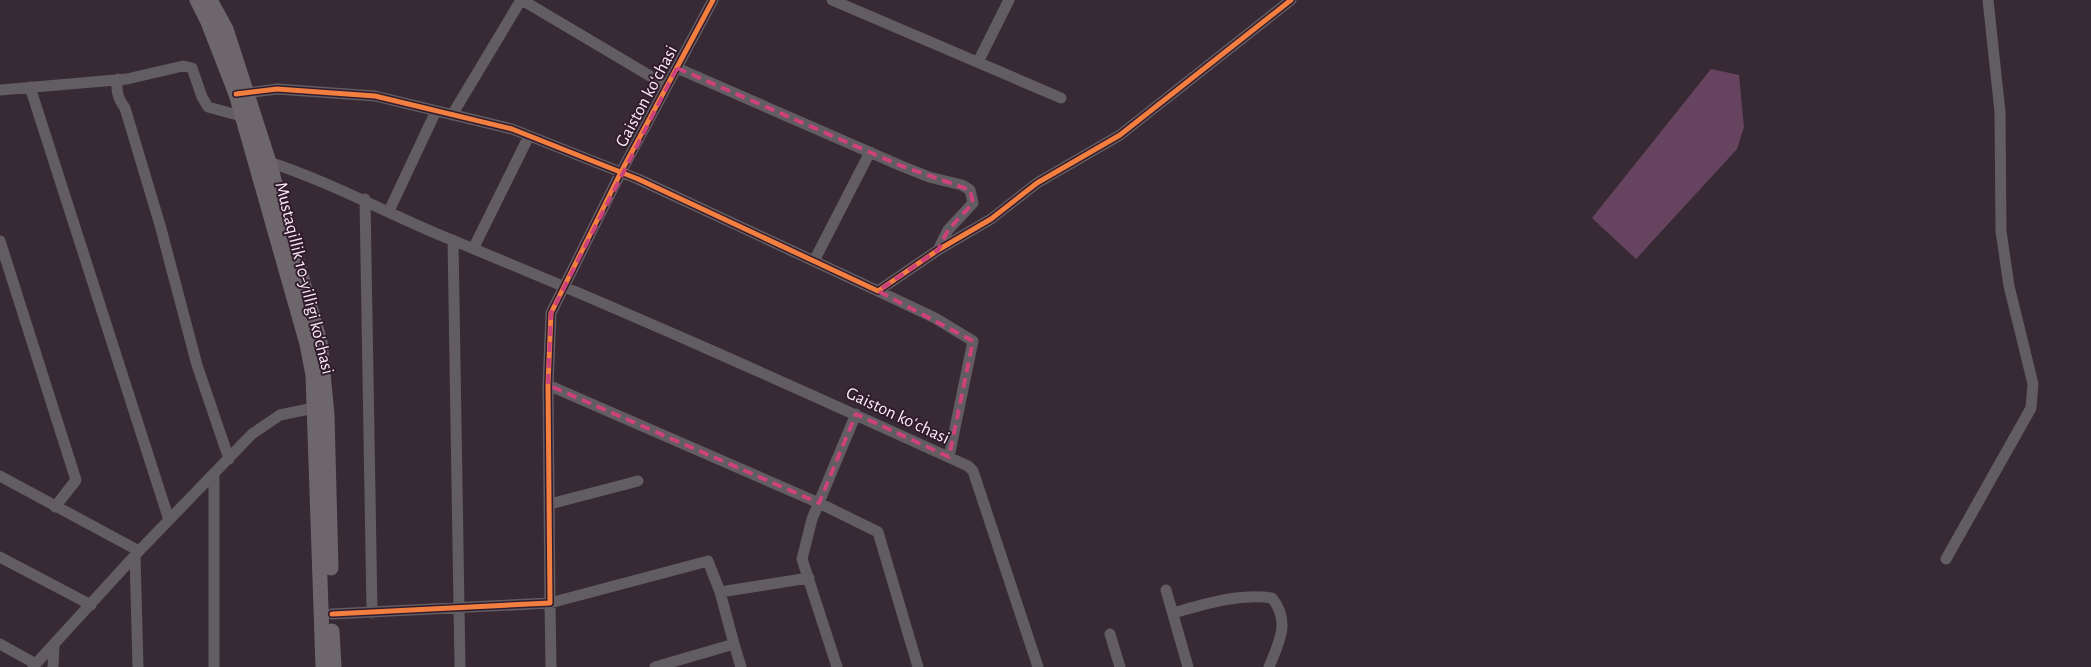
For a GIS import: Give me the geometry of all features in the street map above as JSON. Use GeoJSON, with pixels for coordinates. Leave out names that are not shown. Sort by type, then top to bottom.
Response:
{"type":"FeatureCollection","features":[{"type":"Feature","properties":{"kind":"main road","name":"Mustaqillik 10-yilligi ko'chasi"},"geometry":{"type":"LineString","coordinates":[[196,0],[241,94],[269,162],[320,342],[325,377],[334,667]]}},
{"type":"Feature","properties":{"kind":"main road","name":"Mustaqillik 10-yilligi ko'chasi"},"geometry":{"type":"LineString","coordinates":[[210,0],[226,29],[241,94],[241,116],[307,344],[313,375],[323,667]]}},
{"type":"Feature","properties":{"kind":"street"},"geometry":{"type":"LineString","coordinates":[[452,115],[522,0],[667,86]]}},
{"type":"Feature","properties":{"kind":"street"},"geometry":{"type":"LineString","coordinates":[[832,0],[1061,98]]}},
{"type":"Feature","properties":{"kind":"street"},"geometry":{"type":"LineString","coordinates":[[978,62],[1009,0]]}},
{"type":"Feature","properties":{"kind":"street"},"geometry":{"type":"LineString","coordinates":[[878,291],[938,250],[991,219],[1037,182],[1120,135],[1291,0]]}},
{"type":"Feature","properties":{"kind":"street"},"geometry":{"type":"LineString","coordinates":[[1946,559],[2031,408],[2033,384],[2009,286],[2000,231],[2000,112],[1988,0]]}},
{"type":"Feature","properties":{"kind":"street","name":"Gaiston koʻchasi"},"geometry":{"type":"LineString","coordinates":[[564,286],[621,172],[711,1]]}},
{"type":"Feature","properties":{"kind":"street"},"geometry":{"type":"LineString","coordinates":[[0,90],[118,80],[183,66],[192,68],[208,107],[241,116]]}},
{"type":"Feature","properties":{"kind":"street"},"geometry":{"type":"LineString","coordinates":[[677,68],[929,177],[948,180],[970,190],[973,203],[948,230],[938,250]]}},
{"type":"Feature","properties":{"kind":"street"},"geometry":{"type":"LineString","coordinates":[[118,80],[116,86],[120,101],[125,108],[160,225],[197,365],[229,459]]}},
{"type":"Feature","properties":{"kind":"street"},"geometry":{"type":"LineString","coordinates":[[30,87],[169,520]]}},
{"type":"Feature","properties":{"kind":"street"},"geometry":{"type":"LineString","coordinates":[[241,94],[277,90],[374,96],[512,129],[621,172],[935,318],[973,341],[949,457]]}},
{"type":"Feature","properties":{"kind":"street"},"geometry":{"type":"LineString","coordinates":[[390,211],[436,111]]}},
{"type":"Feature","properties":{"kind":"street"},"geometry":{"type":"LineString","coordinates":[[474,247],[529,136]]}},
{"type":"Feature","properties":{"kind":"street"},"geometry":{"type":"LineString","coordinates":[[814,261],[870,152]]}},
{"type":"Feature","properties":{"kind":"street","name":"Gaiston koʻchasi"},"geometry":{"type":"LineString","coordinates":[[269,162],[365,199],[453,240],[474,247],[856,414],[968,466],[973,471],[1038,667]]}},
{"type":"Feature","properties":{"kind":"street"},"geometry":{"type":"LineString","coordinates":[[365,199],[372,613]]}},
{"type":"Feature","properties":{"kind":"street"},"geometry":{"type":"LineString","coordinates":[[453,240],[460,667]]}},
{"type":"Feature","properties":{"kind":"street"},"geometry":{"type":"LineString","coordinates":[[0,241],[76,480],[55,507]]}},
{"type":"Feature","properties":{"kind":"street"},"geometry":{"type":"LineString","coordinates":[[551,667],[548,385],[551,313],[564,286]]}},
{"type":"Feature","properties":{"kind":"street"},"geometry":{"type":"LineString","coordinates":[[548,385],[819,503],[878,532],[918,667]]}},
{"type":"Feature","properties":{"kind":"street"},"geometry":{"type":"LineString","coordinates":[[0,644],[35,665],[91,606],[137,553],[252,434],[280,415],[314,408]]}},
{"type":"Feature","properties":{"kind":"street"},"geometry":{"type":"LineString","coordinates":[[837,667],[810,578],[802,559],[819,503],[856,414]]}},
{"type":"Feature","properties":{"kind":"street"},"geometry":{"type":"LineString","coordinates":[[214,474],[214,667]]}},
{"type":"Feature","properties":{"kind":"street"},"geometry":{"type":"LineString","coordinates":[[0,476],[137,553]]}},
{"type":"Feature","properties":{"kind":"street"},"geometry":{"type":"LineString","coordinates":[[550,504],[638,482]]}},
{"type":"Feature","properties":{"kind":"street"},"geometry":{"type":"LineString","coordinates":[[137,553],[138,667]]}},
{"type":"Feature","properties":{"kind":"street"},"geometry":{"type":"LineString","coordinates":[[0,557],[91,606]]}},
{"type":"Feature","properties":{"kind":"street"},"geometry":{"type":"LineString","coordinates":[[332,614],[550,603],[708,561],[720,592],[741,667]]}},
{"type":"Feature","properties":{"kind":"street"},"geometry":{"type":"LineString","coordinates":[[720,592],[810,578]]}},
{"type":"Feature","properties":{"kind":"street"},"geometry":{"type":"LineString","coordinates":[[1166,590],[1188,667]]}},
{"type":"Feature","properties":{"kind":"street"},"geometry":{"type":"LineString","coordinates":[[1173,613],[1213,602],[1259,596],[1272,598],[1281,609],[1283,622],[1279,642],[1269,667]]}},
{"type":"Feature","properties":{"kind":"street"},"geometry":{"type":"LineString","coordinates":[[1110,634],[1120,667]]}},
{"type":"Feature","properties":{"kind":"street"},"geometry":{"type":"LineString","coordinates":[[655,667],[734,644]]}},
{"type":"Feature","properties":{"kind":"street"},"geometry":{"type":"LineString","coordinates":[[53,667],[54,646]]}},
{"type":"Feature","properties":{"kind":"highlighted area"},"geometry":{"type":"Polygon","coordinates":[[[677,68],[899,165],[970,190],[973,203],[948,230],[938,250],[878,291],[973,341],[949,457],[856,414],[819,503],[548,385],[551,313],[677,68]]]}},
{"type":"Feature","properties":{"kind":"shaded area"},"geometry":{"type":"Polygon","coordinates":[[[1711,69],[1739,75],[1744,127],[1737,149],[1636,259],[1592,218],[1711,69]]]}},
{"type":"Feature","properties":{"kind":"cycle path"},"geometry":{"type":"LineString","coordinates":[[332,614],[550,603],[548,385],[551,313],[621,172],[713,0]]}},
{"type":"Feature","properties":{"kind":"cycle path"},"geometry":{"type":"LineString","coordinates":[[236,94],[277,89],[375,96],[512,129],[638,179],[878,291],[938,250],[991,219],[1037,183],[1120,135],[1291,0]]}}]}
